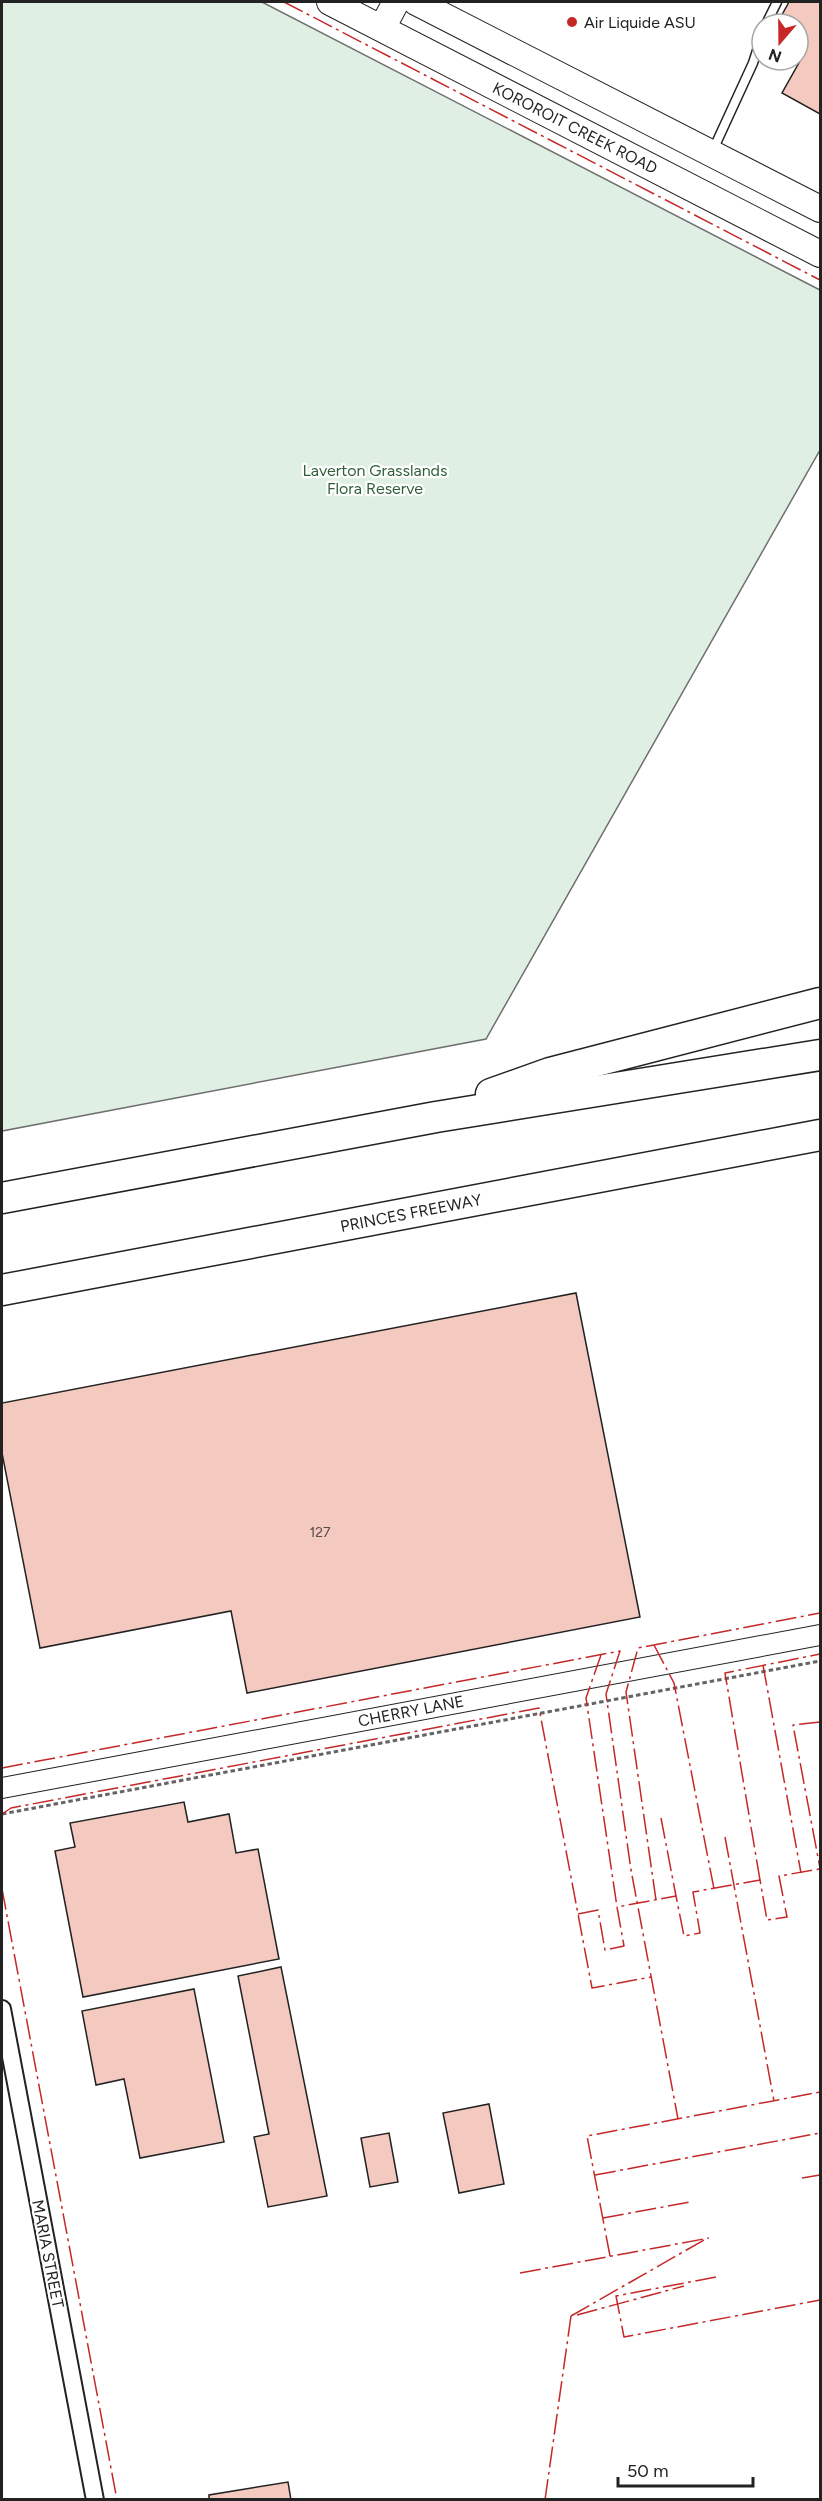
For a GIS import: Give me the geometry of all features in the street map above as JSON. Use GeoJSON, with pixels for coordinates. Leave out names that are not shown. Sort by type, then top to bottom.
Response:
{"type":"FeatureCollection","features":[{"type":"Feature","properties":{"kind":"highway"},"geometry":{"type":"LineString","coordinates":[[436,1116],[550,1073],[820,1004]]}},
{"type":"Feature","properties":{"kind":"highway"},"geometry":{"type":"LineString","coordinates":[[2,1198],[436,1116],[820,1055]]}},
{"type":"Feature","properties":{"kind":"highway","name":"PRINCES FREEWAY"},"geometry":{"type":"LineString","coordinates":[[2,1290],[820,1136]]}},
{"type":"Feature","properties":{"kind":"main road","name":"KOROROIT CREEK ROAD"},"geometry":{"type":"LineString","coordinates":[[330,2],[820,254]]}},
{"type":"Feature","properties":{"kind":"main road"},"geometry":{"type":"LineString","coordinates":[[382,28],[396,2]]}},
{"type":"Feature","properties":{"kind":"main road"},"geometry":{"type":"LineString","coordinates":[[416,2],[820,209]]}},
{"type":"Feature","properties":{"kind":"street","name":"CHERRY LANE"},"geometry":{"type":"LineString","coordinates":[[2,1788],[820,1635]]}},
{"type":"Feature","properties":{"kind":"street","name":"MARIA STREET"},"geometry":{"type":"LineString","coordinates":[[2,2009],[95,2499]]}},
{"type":"Feature","properties":{"kind":"lane"},"geometry":{"type":"LineString","coordinates":[[712,153],[750,70]]}},
{"type":"Feature","properties":{"kind":"path"},"geometry":{"type":"LineString","coordinates":[[2,1814],[820,1661]]}},
{"type":"Feature","properties":{"kind":"green space","name":"Laverton Grasslands Flora Reserve"},"geometry":{"type":"Polygon","coordinates":[[[2,2],[262,2],[820,290],[820,450],[486,1039],[2,1131],[2,2]]]}},
{"type":"Feature","properties":{"kind":"building"},"geometry":{"type":"Polygon","coordinates":[[[789,2],[820,2],[820,114],[782,93],[794,72],[810,72],[810,12],[784,12],[789,2]]]}},
{"type":"Feature","properties":{"kind":"building"},"geometry":{"type":"Polygon","coordinates":[[[576,1293],[640,1617],[247,1693],[231,1611],[40,1648],[2,1453],[2,1403],[576,1293]]]}},
{"type":"Feature","properties":{"kind":"building"},"geometry":{"type":"Polygon","coordinates":[[[184,1802],[188,1822],[229,1814],[236,1853],[258,1849],[279,1959],[83,1997],[55,1851],[75,1847],[70,1823],[184,1802]]]}},
{"type":"Feature","properties":{"kind":"building"},"geometry":{"type":"Polygon","coordinates":[[[281,1967],[327,2196],[268,2207],[254,2137],[269,2134],[238,1976],[281,1967]]]}},
{"type":"Feature","properties":{"kind":"building"},"geometry":{"type":"Polygon","coordinates":[[[194,1989],[224,2142],[140,2158],[124,2079],[96,2085],[82,2011],[194,1989]]]}},
{"type":"Feature","properties":{"kind":"building"},"geometry":{"type":"Polygon","coordinates":[[[489,2104],[504,2184],[459,2193],[443,2113],[489,2104]]]}},
{"type":"Feature","properties":{"kind":"building"},"geometry":{"type":"Polygon","coordinates":[[[389,2133],[398,2182],[370,2187],[361,2138],[389,2133]]]}},
{"type":"Feature","properties":{"kind":"building"},"geometry":{"type":"Polygon","coordinates":[[[288,2482],[291,2500],[209,2500],[209,2495],[288,2482]]]}},
{"type":"Feature","properties":{"kind":"power"},"geometry":{"type":"LineString","coordinates":[[284,2],[820,280]]}},
{"type":"Feature","properties":{"kind":"power"},"geometry":{"type":"LineString","coordinates":[[656,1900],[626,1692],[638,1648],[820,1613]]}},
{"type":"Feature","properties":{"kind":"power"},"geometry":{"type":"LineString","coordinates":[[654,1645],[674,1683],[714,1889]]}},
{"type":"Feature","properties":{"kind":"power"},"geometry":{"type":"LineString","coordinates":[[2,1768],[620,1651],[606,1694],[631,1870],[678,2119]]}},
{"type":"Feature","properties":{"kind":"power"},"geometry":{"type":"LineString","coordinates":[[760,1880],[725,1673],[820,1654]]}},
{"type":"Feature","properties":{"kind":"power"},"geometry":{"type":"LineString","coordinates":[[601,1655],[586,1698],[617,1907]]}},
{"type":"Feature","properties":{"kind":"power"},"geometry":{"type":"LineString","coordinates":[[763,1665],[801,1873]]}},
{"type":"Feature","properties":{"kind":"power"},"geometry":{"type":"LineString","coordinates":[[2,1814],[11,1808],[539,1708],[592,1988],[651,1977]]}},
{"type":"Feature","properties":{"kind":"power"},"geometry":{"type":"LineString","coordinates":[[820,1722],[793,1725],[820,1868]]}},
{"type":"Feature","properties":{"kind":"power"},"geometry":{"type":"LineString","coordinates":[[661,1818],[676,1896]]}},
{"type":"Feature","properties":{"kind":"power"},"geometry":{"type":"LineString","coordinates":[[725,1837],[774,2101]]}},
{"type":"Feature","properties":{"kind":"power"},"geometry":{"type":"LineString","coordinates":[[578,1914],[598,1910],[605,1950],[624,1946],[617,1907],[676,1896],[684,1936],[700,1933],[693,1892],[760,1880],[767,1920],[787,1917],[779,1876],[820,1869]]}},
{"type":"Feature","properties":{"kind":"power"},"geometry":{"type":"LineString","coordinates":[[2,1889],[117,2500]]}},
{"type":"Feature","properties":{"kind":"power"},"geometry":{"type":"LineString","coordinates":[[610,2256],[587,2136],[820,2092]]}},
{"type":"Feature","properties":{"kind":"power"},"geometry":{"type":"LineString","coordinates":[[595,2175],[820,2133]]}},
{"type":"Feature","properties":{"kind":"power"},"geometry":{"type":"LineString","coordinates":[[802,2178],[820,2175]]}},
{"type":"Feature","properties":{"kind":"power"},"geometry":{"type":"LineString","coordinates":[[603,2218],[690,2202]]}},
{"type":"Feature","properties":{"kind":"power"},"geometry":{"type":"LineString","coordinates":[[520,2273],[709,2238]]}},
{"type":"Feature","properties":{"kind":"power"},"geometry":{"type":"LineString","coordinates":[[571,2316],[704,2240]]}},
{"type":"Feature","properties":{"kind":"power"},"geometry":{"type":"LineString","coordinates":[[716,2277],[616,2296],[624,2337],[820,2300]]}},
{"type":"Feature","properties":{"kind":"power"},"geometry":{"type":"LineString","coordinates":[[577,2315],[684,2286]]}},
{"type":"Feature","properties":{"kind":"power"},"geometry":{"type":"LineString","coordinates":[[545,2500],[571,2316]]}},
{"type":"Feature","properties":{"kind":"place","name":"Air Liquide ASU"},"geometry":{"type":"Point","coordinates":[572,22]}}]}
